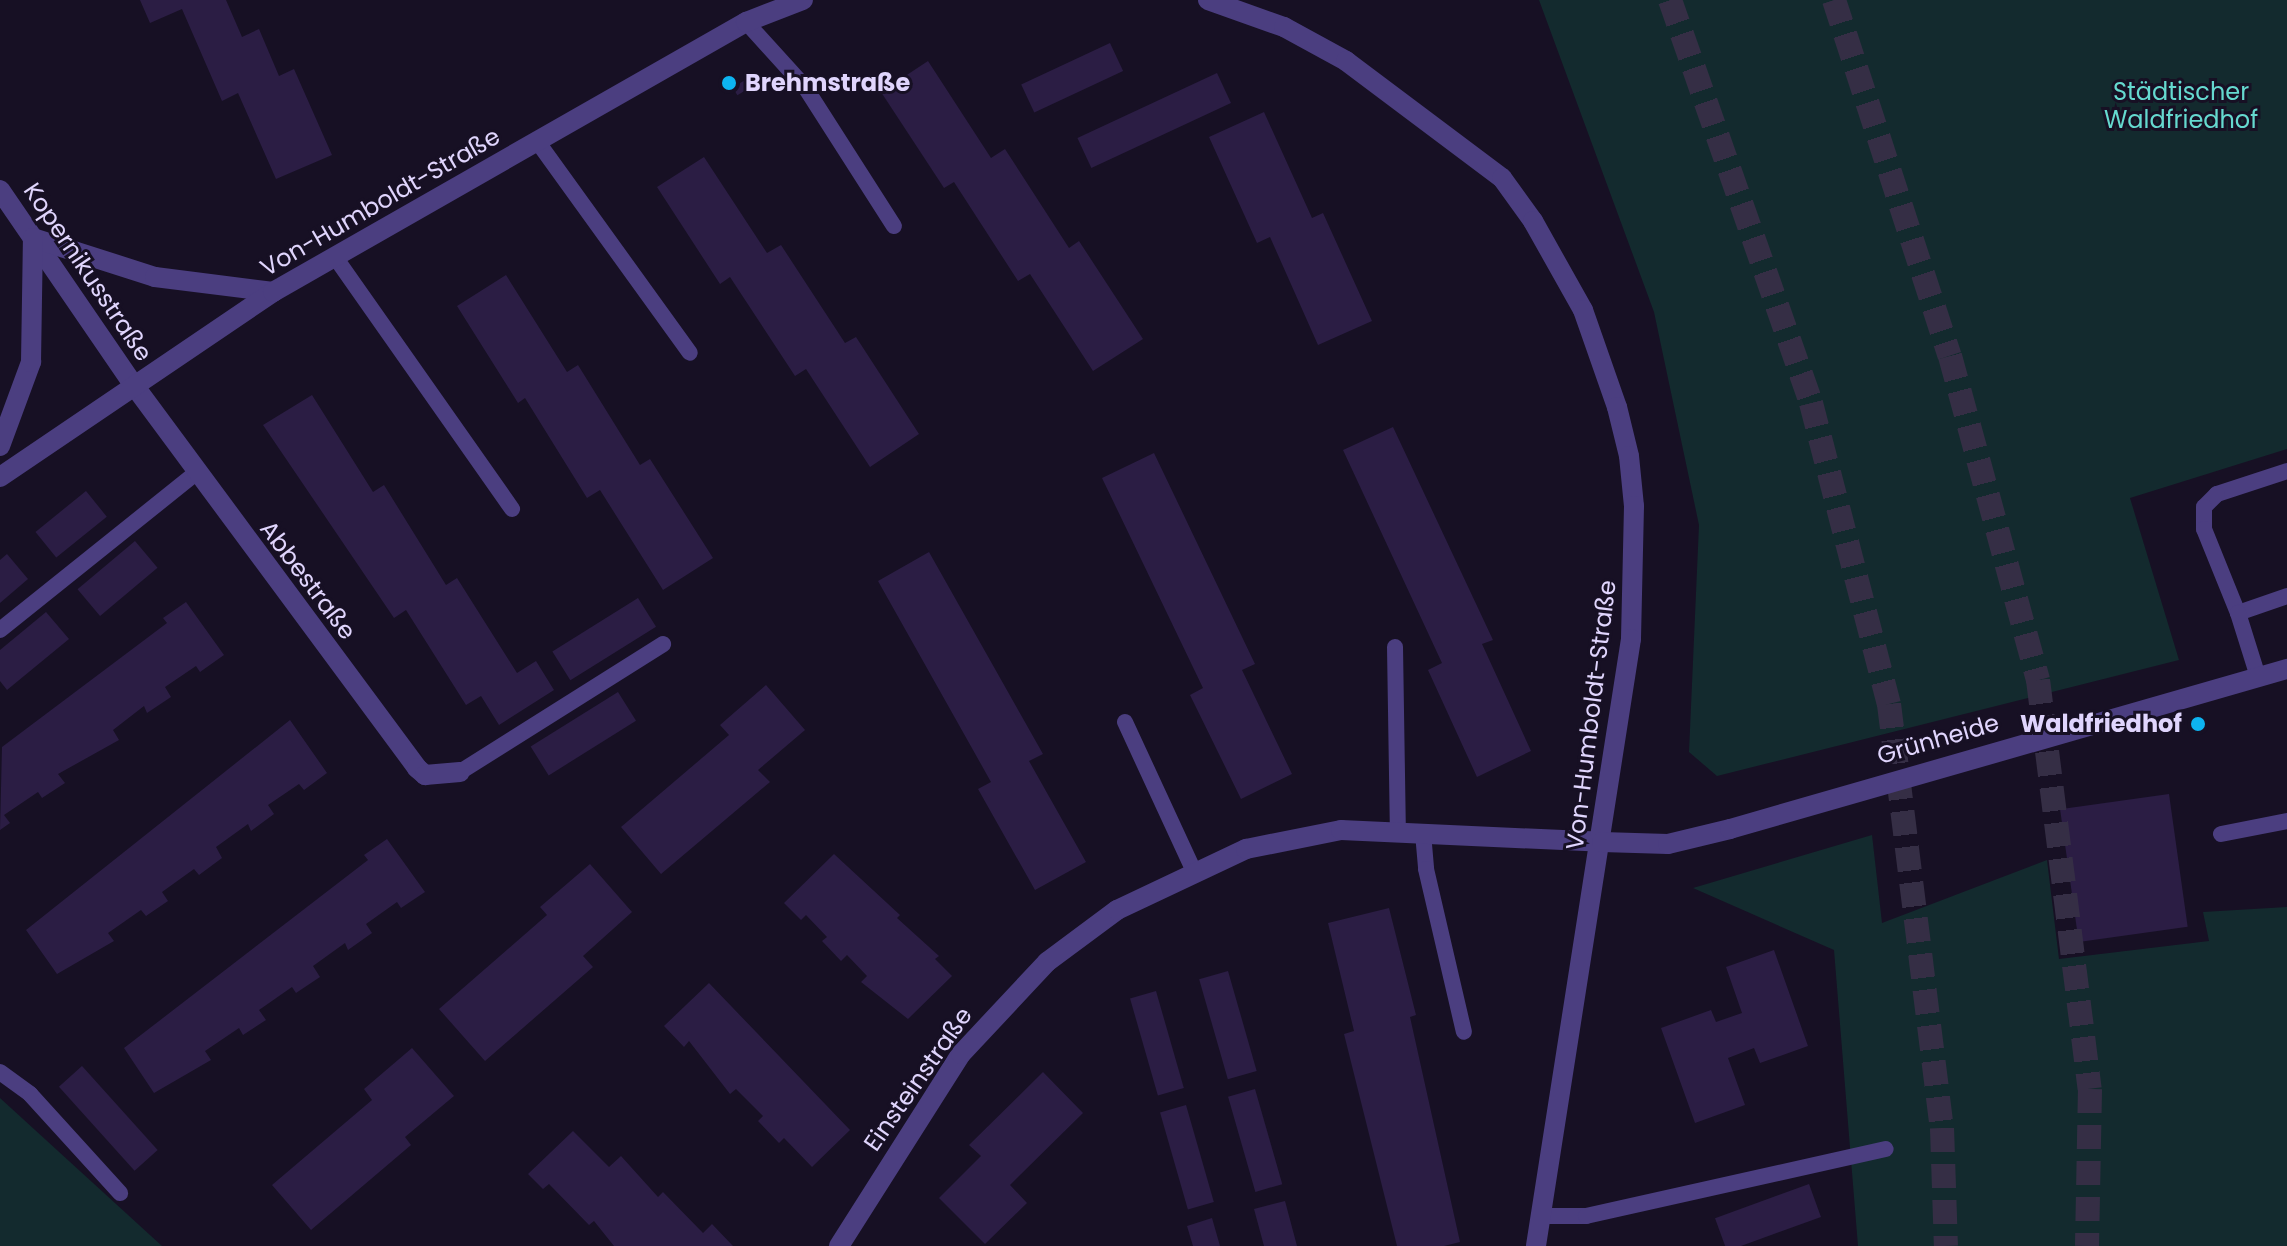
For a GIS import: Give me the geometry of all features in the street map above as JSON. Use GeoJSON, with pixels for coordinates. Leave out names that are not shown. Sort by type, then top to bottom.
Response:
{"type":"FeatureCollection","features":[{"type":"Feature","properties":{"kind":"street","name":"Von-Humboldt-Straße"},"geometry":{"type":"LineString","coordinates":[[0,477],[273,292],[746,22],[803,0]]}},
{"type":"Feature","properties":{"kind":"street","name":"Von-Humboldt-Straße"},"geometry":{"type":"LineString","coordinates":[[1208,0],[1284,27],[1346,61],[1453,137],[1502,178],[1540,232],[1583,310],[1620,419],[1634,506],[1631,639],[1602,842],[1536,1246]]}},
{"type":"Feature","properties":{"kind":"street","name":"Kopernikusstraße"},"geometry":{"type":"LineString","coordinates":[[0,190],[133,384]]}},
{"type":"Feature","properties":{"kind":"street"},"geometry":{"type":"LineString","coordinates":[[0,446],[31,362],[33,238],[155,277],[273,292]]}},
{"type":"Feature","properties":{"kind":"street","name":"Abbestraße"},"geometry":{"type":"LineString","coordinates":[[133,384],[417,768],[425,775],[460,772]]}},
{"type":"Feature","properties":{"kind":"street","name":"Grünheide"},"geometry":{"type":"LineString","coordinates":[[1602,842],[1668,844],[1730,829],[2287,669]]}},
{"type":"Feature","properties":{"kind":"street","name":"Einsteinstraße"},"geometry":{"type":"LineString","coordinates":[[839,1246],[961,1054],[1008,999],[1053,956],[1117,910],[1246,849],[1341,830],[1398,829],[1423,833],[1602,842]]}},
{"type":"Feature","properties":{"kind":"lane"},"geometry":{"type":"LineString","coordinates":[[746,22],[805,87],[894,226]]}},
{"type":"Feature","properties":{"kind":"lane"},"geometry":{"type":"LineString","coordinates":[[537,141],[690,353]]}},
{"type":"Feature","properties":{"kind":"lane"},"geometry":{"type":"LineString","coordinates":[[335,257],[512,509]]}},
{"type":"Feature","properties":{"kind":"lane"},"geometry":{"type":"LineString","coordinates":[[2258,677],[2238,613],[2204,529],[2204,507],[2217,494],[2287,471]]}},
{"type":"Feature","properties":{"kind":"lane"},"geometry":{"type":"LineString","coordinates":[[0,630],[196,473]]}},
{"type":"Feature","properties":{"kind":"lane"},"geometry":{"type":"LineString","coordinates":[[2238,613],[2287,596]]}},
{"type":"Feature","properties":{"kind":"lane"},"geometry":{"type":"LineString","coordinates":[[460,772],[663,644]]}},
{"type":"Feature","properties":{"kind":"lane"},"geometry":{"type":"LineString","coordinates":[[1395,647],[1398,829]]}},
{"type":"Feature","properties":{"kind":"lane"},"geometry":{"type":"LineString","coordinates":[[1125,722],[1194,871]]}},
{"type":"Feature","properties":{"kind":"lane"},"geometry":{"type":"LineString","coordinates":[[2221,834],[2287,821]]}},
{"type":"Feature","properties":{"kind":"lane"},"geometry":{"type":"LineString","coordinates":[[1423,833],[1426,869],[1464,1032]]}},
{"type":"Feature","properties":{"kind":"lane"},"geometry":{"type":"LineString","coordinates":[[0,1072],[30,1094],[120,1193]]}},
{"type":"Feature","properties":{"kind":"lane"},"geometry":{"type":"LineString","coordinates":[[1541,1216],[1586,1216],[1886,1149]]}},
{"type":"Feature","properties":{"kind":"green space","name":"Städtischer Waldfriedhof"},"geometry":{"type":"Polygon","coordinates":[[[1539,0],[2287,0],[2287,449],[2130,498],[2179,660],[1717,776],[1689,752],[1699,525],[1654,312],[1539,0]]]}},
{"type":"Feature","properties":{"kind":"green space"},"geometry":{"type":"Polygon","coordinates":[[[1872,835],[1882,923],[2047,860],[2059,959],[2209,941],[2203,912],[2287,907],[2287,1246],[1858,1246],[1834,950],[1693,888],[1872,835]]]}},
{"type":"Feature","properties":{"kind":"green space"},"geometry":{"type":"Polygon","coordinates":[[[0,1098],[162,1246],[0,1246],[0,1098]]]}},
{"type":"Feature","properties":{"kind":"building"},"geometry":{"type":"Polygon","coordinates":[[[140,0],[226,0],[242,37],[259,29],[279,76],[294,69],[332,155],[276,179],[238,93],[222,101],[182,9],[150,23],[140,0]]]}},
{"type":"Feature","properties":{"kind":"building"},"geometry":{"type":"Polygon","coordinates":[[[1110,43],[1123,71],[1034,113],[1021,84],[1110,43]]]}},
{"type":"Feature","properties":{"kind":"building"},"geometry":{"type":"Polygon","coordinates":[[[928,61],[991,158],[1005,149],[1069,248],[1079,241],[1143,339],[1093,371],[1030,274],[1018,281],[954,182],[944,188],[881,92],[928,61]]]}},
{"type":"Feature","properties":{"kind":"building"},"geometry":{"type":"Polygon","coordinates":[[[1217,73],[1231,103],[1091,168],[1077,138],[1217,73]]]}},
{"type":"Feature","properties":{"kind":"building"},"geometry":{"type":"Polygon","coordinates":[[[753,75],[758,83],[737,95],[733,88],[753,75]]]}},
{"type":"Feature","properties":{"kind":"building"},"geometry":{"type":"Polygon","coordinates":[[[1264,112],[1312,218],[1323,213],[1372,321],[1318,345],[1270,237],[1257,243],[1209,137],[1264,112]]]}},
{"type":"Feature","properties":{"kind":"building"},"geometry":{"type":"Polygon","coordinates":[[[704,157],[767,253],[781,245],[845,343],[856,337],[919,434],[870,467],[806,369],[795,376],[730,277],[720,284],[657,187],[704,157]]]}},
{"type":"Feature","properties":{"kind":"building"},"geometry":{"type":"Polygon","coordinates":[[[506,275],[567,372],[578,365],[640,465],[650,459],[713,558],[663,590],[600,490],[587,498],[525,398],[518,403],[457,306],[506,275]]]}},
{"type":"Feature","properties":{"kind":"building"},"geometry":{"type":"Polygon","coordinates":[[[312,395],[373,492],[384,485],[446,585],[457,578],[517,673],[536,661],[554,690],[499,725],[481,696],[466,705],[406,610],[394,618],[263,425],[312,395]]]}},
{"type":"Feature","properties":{"kind":"building"},"geometry":{"type":"Polygon","coordinates":[[[1393,427],[1493,640],[1482,644],[1531,751],[1477,777],[1428,670],[1442,663],[1343,450],[1393,427]]]}},
{"type":"Feature","properties":{"kind":"building"},"geometry":{"type":"Polygon","coordinates":[[[1154,453],[1255,664],[1242,670],[1292,774],[1241,799],[1190,695],[1203,688],[1102,478],[1154,453]]]}},
{"type":"Feature","properties":{"kind":"building"},"geometry":{"type":"Polygon","coordinates":[[[86,491],[107,517],[56,558],[35,532],[86,491]]]}},
{"type":"Feature","properties":{"kind":"building"},"geometry":{"type":"Polygon","coordinates":[[[135,541],[157,568],[100,616],[78,589],[135,541]]]}},
{"type":"Feature","properties":{"kind":"building"},"geometry":{"type":"Polygon","coordinates":[[[929,552],[1043,754],[1029,761],[1086,862],[1035,890],[978,789],[991,782],[878,581],[929,552]]]}},
{"type":"Feature","properties":{"kind":"building"},"geometry":{"type":"Polygon","coordinates":[[[7,554],[28,579],[0,603],[0,560],[7,554]]]}},
{"type":"Feature","properties":{"kind":"building"},"geometry":{"type":"Polygon","coordinates":[[[638,598],[656,627],[570,680],[552,652],[638,598]]]}},
{"type":"Feature","properties":{"kind":"building"},"geometry":{"type":"Polygon","coordinates":[[[186,602],[224,655],[200,672],[196,666],[165,687],[171,697],[147,713],[144,706],[113,730],[119,740],[58,774],[65,783],[42,798],[38,792],[4,815],[10,823],[0,830],[2,747],[167,623],[163,618],[186,602]]]}},
{"type":"Feature","properties":{"kind":"building"},"geometry":{"type":"Polygon","coordinates":[[[46,612],[69,639],[7,690],[0,681],[0,650],[46,612]]]}},
{"type":"Feature","properties":{"kind":"building"},"geometry":{"type":"Polygon","coordinates":[[[766,685],[805,730],[758,770],[770,782],[661,874],[621,827],[729,735],[720,725],[766,685]]]}},
{"type":"Feature","properties":{"kind":"building"},"geometry":{"type":"Polygon","coordinates":[[[618,692],[636,721],[549,775],[531,747],[618,692]]]}},
{"type":"Feature","properties":{"kind":"building"},"geometry":{"type":"Polygon","coordinates":[[[290,720],[327,773],[304,790],[299,784],[268,805],[274,814],[251,831],[248,824],[216,847],[222,858],[199,875],[194,869],[162,892],[168,901],[146,916],[141,910],[108,933],[114,941],[57,974],[26,930],[290,720]]]}},
{"type":"Feature","properties":{"kind":"building"},"geometry":{"type":"Polygon","coordinates":[[[2169,794],[2188,927],[2079,942],[2060,809],[2169,794]]]}},
{"type":"Feature","properties":{"kind":"building"},"geometry":{"type":"Polygon","coordinates":[[[387,839],[425,892],[401,908],[397,902],[366,924],[372,933],[348,950],[345,943],[313,966],[320,977],[296,993],[292,987],[259,1010],[266,1020],[243,1035],[239,1028],[205,1051],[211,1060],[154,1093],[124,1048],[368,860],[364,855],[387,839]]]}},
{"type":"Feature","properties":{"kind":"building"},"geometry":{"type":"Polygon","coordinates":[[[834,854],[900,915],[897,918],[939,956],[935,959],[952,976],[908,1019],[861,982],[867,976],[847,955],[841,961],[822,941],[827,937],[806,915],[801,920],[784,903],[834,854]]]}},
{"type":"Feature","properties":{"kind":"building"},"geometry":{"type":"Polygon","coordinates":[[[590,864],[632,912],[583,956],[593,967],[485,1061],[439,1009],[547,915],[540,907],[590,864]]]}},
{"type":"Feature","properties":{"kind":"building"},"geometry":{"type":"Polygon","coordinates":[[[1389,908],[1416,1015],[1410,1017],[1460,1242],[1444,1246],[1397,1246],[1344,1034],[1354,1031],[1328,923],[1389,908]]]}},
{"type":"Feature","properties":{"kind":"building"},"geometry":{"type":"Polygon","coordinates":[[[1774,950],[1808,1046],[1760,1063],[1754,1048],[1728,1058],[1745,1105],[1695,1123],[1661,1028],[1711,1010],[1716,1022],[1742,1013],[1726,967],[1774,950]]]}},
{"type":"Feature","properties":{"kind":"building"},"geometry":{"type":"Polygon","coordinates":[[[1228,971],[1257,1071],[1228,1079],[1199,979],[1228,971]]]}},
{"type":"Feature","properties":{"kind":"building"},"geometry":{"type":"Polygon","coordinates":[[[709,983],[850,1130],[812,1167],[784,1138],[779,1143],[758,1121],[763,1116],[736,1089],[730,1094],[689,1041],[684,1047],[664,1026],[709,983]]]}},
{"type":"Feature","properties":{"kind":"building"},"geometry":{"type":"Polygon","coordinates":[[[1156,991],[1184,1088],[1158,1096],[1130,998],[1156,991]]]}},
{"type":"Feature","properties":{"kind":"building"},"geometry":{"type":"Polygon","coordinates":[[[412,1048],[454,1096],[405,1137],[411,1145],[311,1230],[272,1185],[372,1100],[364,1089],[412,1048]]]}},
{"type":"Feature","properties":{"kind":"building"},"geometry":{"type":"Polygon","coordinates":[[[82,1066],[158,1150],[135,1171],[59,1087],[82,1066]]]}},
{"type":"Feature","properties":{"kind":"building"},"geometry":{"type":"Polygon","coordinates":[[[1043,1072],[1083,1113],[1010,1185],[1027,1203],[985,1244],[939,1198],[981,1156],[969,1145],[1043,1072]]]}},
{"type":"Feature","properties":{"kind":"building"},"geometry":{"type":"Polygon","coordinates":[[[1255,1089],[1282,1184],[1255,1192],[1228,1097],[1255,1089]]]}},
{"type":"Feature","properties":{"kind":"building"},"geometry":{"type":"Polygon","coordinates":[[[1186,1105],[1214,1202],[1188,1210],[1160,1112],[1186,1105]]]}},
{"type":"Feature","properties":{"kind":"building"},"geometry":{"type":"Polygon","coordinates":[[[573,1131],[609,1167],[621,1156],[658,1197],[663,1192],[703,1233],[712,1224],[733,1246],[614,1246],[594,1221],[589,1225],[549,1184],[543,1189],[528,1174],[573,1131]]]}},
{"type":"Feature","properties":{"kind":"building"},"geometry":{"type":"Polygon","coordinates":[[[1809,1184],[1821,1217],[1741,1246],[1725,1246],[1715,1218],[1809,1184]]]}},
{"type":"Feature","properties":{"kind":"building"},"geometry":{"type":"Polygon","coordinates":[[[1285,1201],[1297,1246],[1264,1246],[1254,1209],[1285,1201]]]}},
{"type":"Feature","properties":{"kind":"building"},"geometry":{"type":"Polygon","coordinates":[[[1212,1218],[1220,1246],[1193,1246],[1187,1226],[1212,1218]]]}},
{"type":"Feature","properties":{"kind":"tunnel"},"geometry":{"type":"LineString","coordinates":[[1670,0],[1811,403],[1889,704],[1942,1128],[1946,1246]]}},
{"type":"Feature","properties":{"kind":"tunnel"},"geometry":{"type":"LineString","coordinates":[[1834,0],[1950,356],[2038,680],[2090,1089],[2087,1246]]}},
{"type":"Feature","properties":{"kind":"place","name":"Brehmstraße"},"geometry":{"type":"Point","coordinates":[729,83]}},
{"type":"Feature","properties":{"kind":"place","name":"Waldfriedhof"},"geometry":{"type":"Point","coordinates":[2198,724]}}]}
